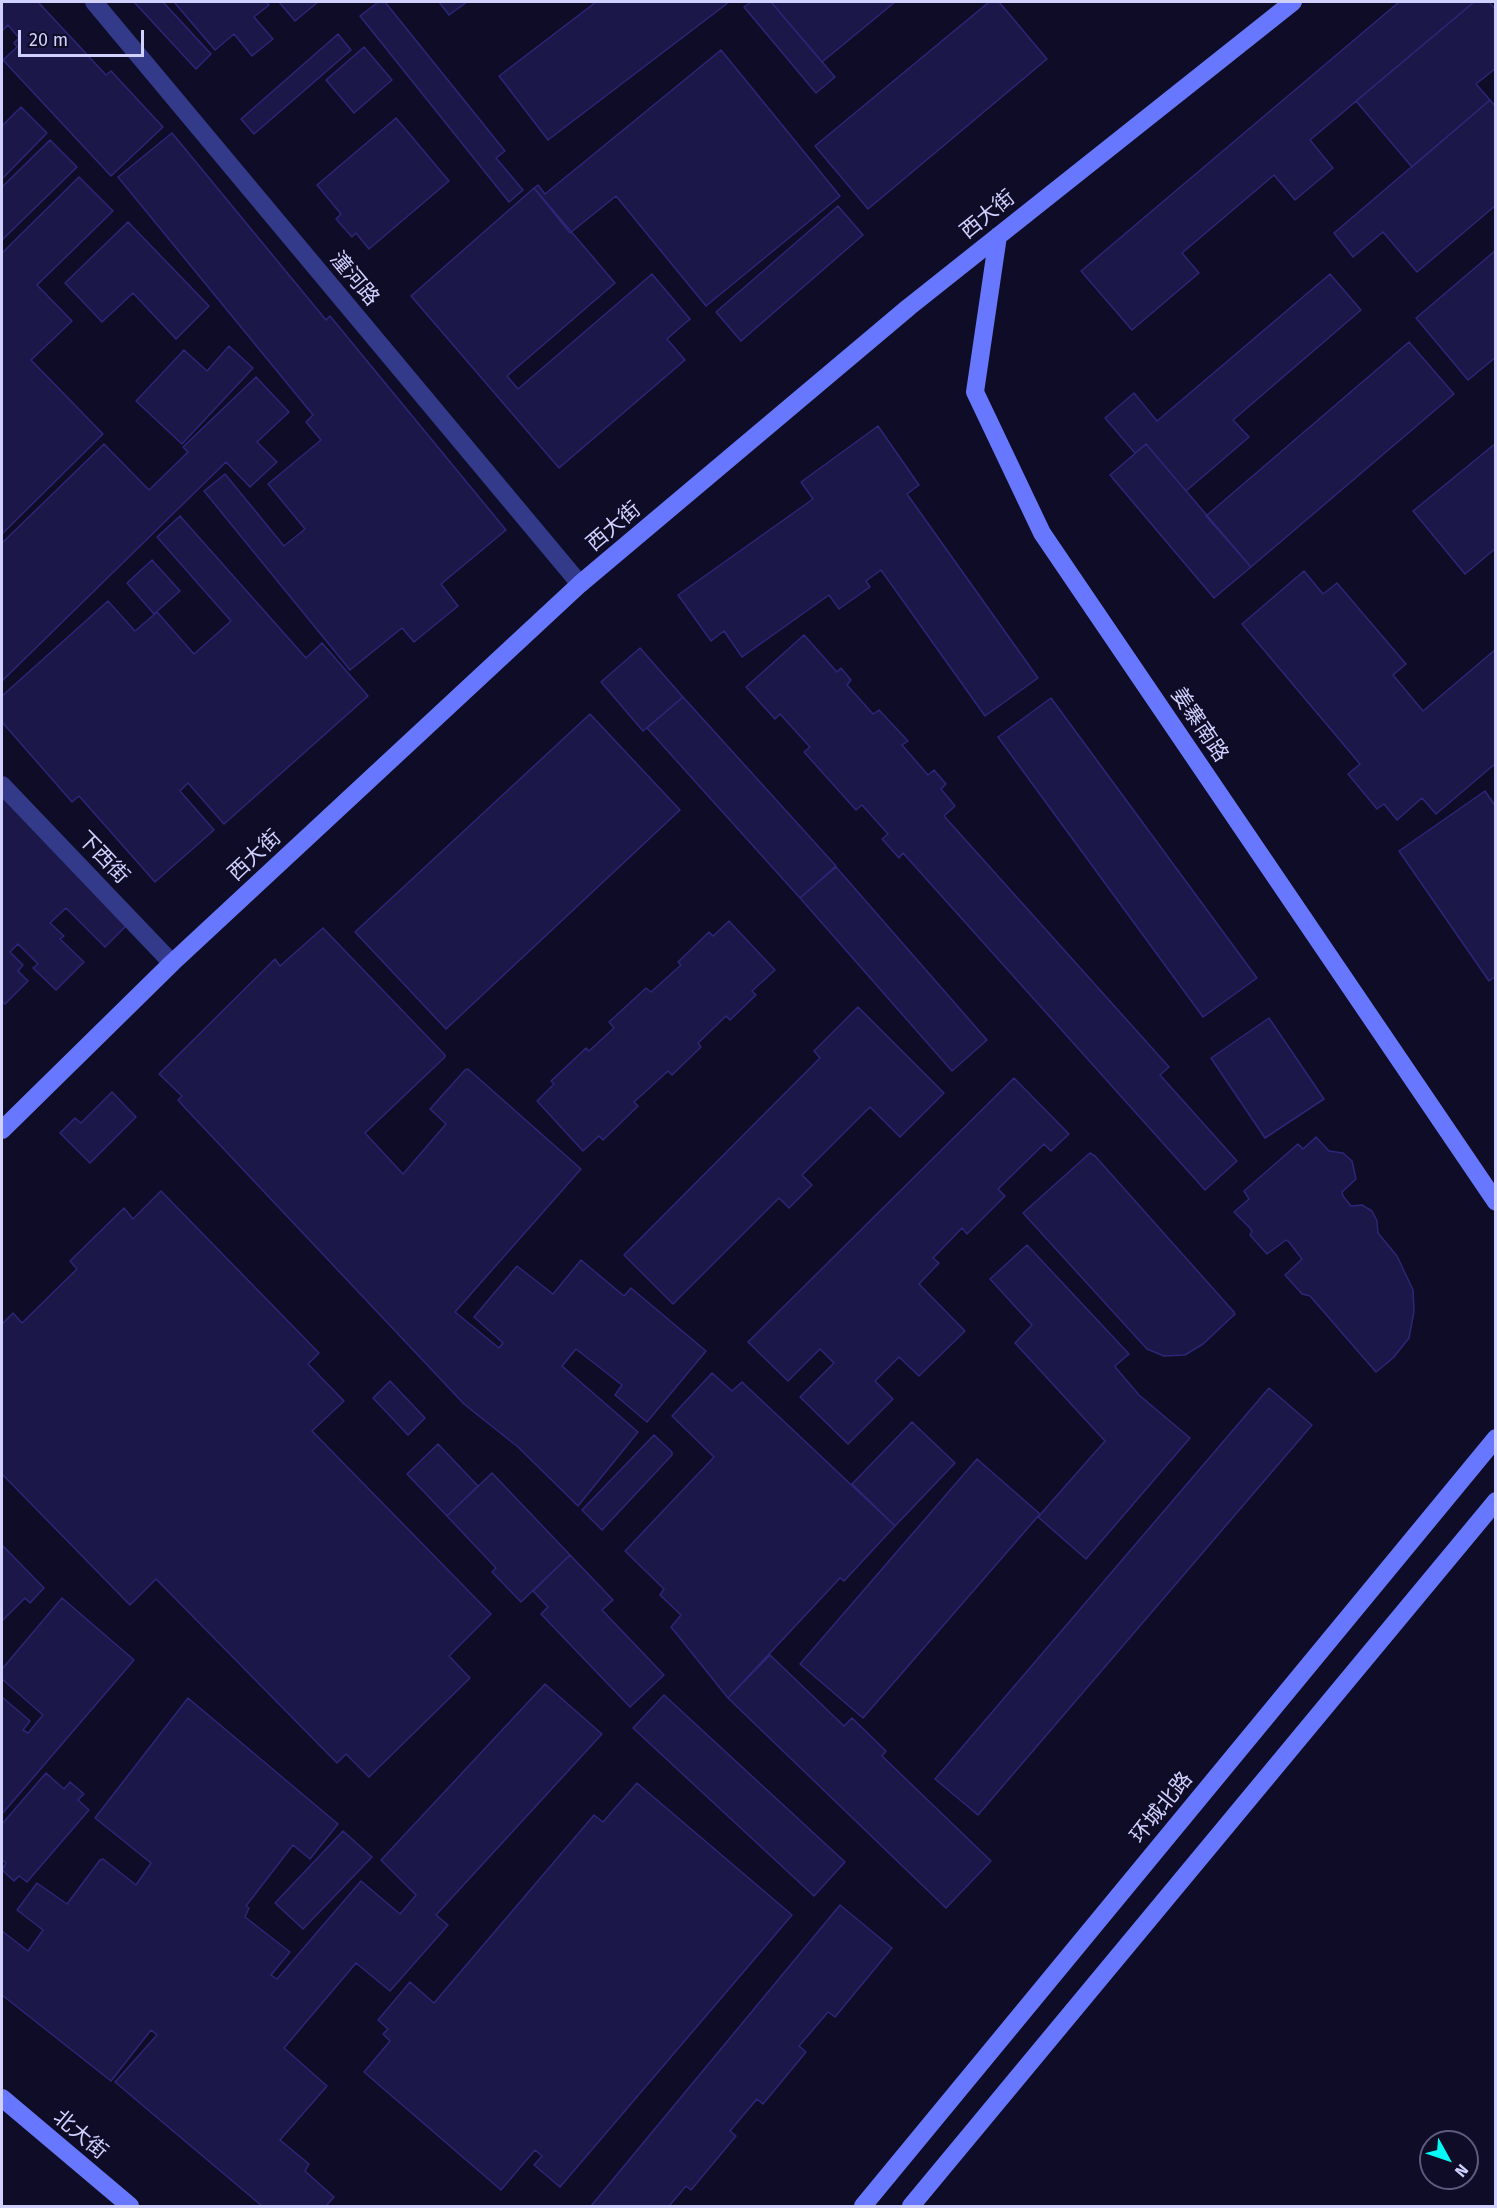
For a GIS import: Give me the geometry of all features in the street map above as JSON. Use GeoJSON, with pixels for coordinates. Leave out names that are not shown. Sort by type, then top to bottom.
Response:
{"type":"FeatureCollection","features":[{"type":"Feature","properties":{"kind":"main road","name":"西大街"},"geometry":{"type":"LineString","coordinates":[[2,1130],[172,963],[580,584],[909,307],[1293,2]]}},
{"type":"Feature","properties":{"kind":"main road","name":"姜寨南路"},"geometry":{"type":"LineString","coordinates":[[998,236],[975,392],[1042,533],[1496,1202]]}},
{"type":"Feature","properties":{"kind":"main road","name":"环城北路"},"geometry":{"type":"LineString","coordinates":[[863,2206],[1496,1437]]}},
{"type":"Feature","properties":{"kind":"main road"},"geometry":{"type":"LineString","coordinates":[[911,2206],[1496,1501]]}},
{"type":"Feature","properties":{"kind":"main road","name":"北大街"},"geometry":{"type":"LineString","coordinates":[[2,2098],[130,2206]]}},
{"type":"Feature","properties":{"kind":"street","name":"潼河路"},"geometry":{"type":"LineString","coordinates":[[94,2],[580,584]]}},
{"type":"Feature","properties":{"kind":"street","name":"下西街"},"geometry":{"type":"LineString","coordinates":[[2,784],[172,963]]}},
{"type":"Feature","properties":{"kind":"building"},"geometry":{"type":"Polygon","coordinates":[[[2,2],[38,2],[106,75],[111,71],[163,127],[111,176],[3,60],[17,47],[14,43],[19,38],[8,25],[2,31],[2,2]]]}},
{"type":"Feature","properties":{"kind":"building"},"geometry":{"type":"Polygon","coordinates":[[[134,2],[163,2],[211,54],[196,69],[134,2]]]}},
{"type":"Feature","properties":{"kind":"building"},"geometry":{"type":"Polygon","coordinates":[[[174,2],[266,2],[269,5],[254,17],[273,39],[252,56],[234,34],[215,50],[174,2]]]}},
{"type":"Feature","properties":{"kind":"building"},"geometry":{"type":"Polygon","coordinates":[[[279,2],[318,2],[295,21],[279,2]]]}},
{"type":"Feature","properties":{"kind":"building"},"geometry":{"type":"Polygon","coordinates":[[[378,2],[385,2],[505,151],[496,158],[523,190],[509,202],[360,16],[378,2]]]}},
{"type":"Feature","properties":{"kind":"building"},"geometry":{"type":"Polygon","coordinates":[[[439,2],[467,2],[449,15],[439,2]]]}},
{"type":"Feature","properties":{"kind":"building"},"geometry":{"type":"Polygon","coordinates":[[[596,2],[729,2],[548,140],[499,76],[596,2]]]}},
{"type":"Feature","properties":{"kind":"building"},"geometry":{"type":"Polygon","coordinates":[[[751,2],[771,2],[835,77],[816,93],[744,7],[751,2]]]}},
{"type":"Feature","properties":{"kind":"building"},"geometry":{"type":"Polygon","coordinates":[[[771,2],[895,2],[822,62],[771,2]]]}},
{"type":"Feature","properties":{"kind":"building"},"geometry":{"type":"Polygon","coordinates":[[[989,2],[999,2],[1047,59],[868,209],[815,146],[989,2]]]}},
{"type":"Feature","properties":{"kind":"building"},"geometry":{"type":"Polygon","coordinates":[[[1399,2],[1474,2],[1310,140],[1333,168],[1295,200],[1274,175],[1182,253],[1199,273],[1132,330],[1081,271],[1399,2]]]}},
{"type":"Feature","properties":{"kind":"building"},"geometry":{"type":"Polygon","coordinates":[[[1474,2],[1489,2],[1496,10],[1496,68],[1476,84],[1490,100],[1412,167],[1356,101],[1474,2]]]}},
{"type":"Feature","properties":{"kind":"building"},"geometry":{"type":"Polygon","coordinates":[[[338,34],[351,50],[254,134],[241,119],[338,34]]]}},
{"type":"Feature","properties":{"kind":"building"},"geometry":{"type":"Polygon","coordinates":[[[364,47],[392,80],[354,113],[326,80],[364,47]]]}},
{"type":"Feature","properties":{"kind":"building"},"geometry":{"type":"Polygon","coordinates":[[[721,50],[840,196],[706,306],[616,196],[570,233],[534,188],[538,185],[545,194],[721,50]]]}},
{"type":"Feature","properties":{"kind":"building"},"geometry":{"type":"Polygon","coordinates":[[[1490,100],[1496,107],[1496,205],[1417,272],[1383,232],[1353,257],[1334,233],[1490,100]]]}},
{"type":"Feature","properties":{"kind":"building"},"geometry":{"type":"Polygon","coordinates":[[[21,107],[47,133],[2,179],[2,126],[21,107]]]}},
{"type":"Feature","properties":{"kind":"building"},"geometry":{"type":"Polygon","coordinates":[[[396,118],[449,181],[369,249],[356,233],[352,237],[336,219],[341,214],[317,185],[396,118]]]}},
{"type":"Feature","properties":{"kind":"building"},"geometry":{"type":"Polygon","coordinates":[[[172,133],[326,320],[330,316],[506,530],[441,584],[458,606],[414,642],[402,628],[350,670],[204,491],[225,474],[284,546],[305,529],[268,484],[321,440],[306,422],[313,415],[118,177],[172,133]]]}},
{"type":"Feature","properties":{"kind":"building"},"geometry":{"type":"Polygon","coordinates":[[[50,140],[77,167],[2,240],[2,187],[50,140]]]}},
{"type":"Feature","properties":{"kind":"building"},"geometry":{"type":"Polygon","coordinates":[[[79,177],[113,211],[37,285],[72,321],[31,360],[103,434],[2,534],[2,253],[79,177]]]}},
{"type":"Feature","properties":{"kind":"building"},"geometry":{"type":"Polygon","coordinates":[[[534,188],[615,283],[507,376],[518,389],[652,274],[690,319],[667,339],[685,360],[559,468],[411,296],[534,188]]]}},
{"type":"Feature","properties":{"kind":"building"},"geometry":{"type":"Polygon","coordinates":[[[838,206],[863,235],[741,341],[716,312],[838,206]]]}},
{"type":"Feature","properties":{"kind":"building"},"geometry":{"type":"Polygon","coordinates":[[[128,222],[209,306],[176,339],[133,293],[102,322],[65,283],[128,222]]]}},
{"type":"Feature","properties":{"kind":"building"},"geometry":{"type":"Polygon","coordinates":[[[1496,250],[1496,357],[1468,380],[1416,318],[1496,250]]]}},
{"type":"Feature","properties":{"kind":"building"},"geometry":{"type":"Polygon","coordinates":[[[1330,274],[1361,310],[1233,420],[1249,437],[1186,491],[1146,444],[1135,453],[1105,418],[1134,393],[1157,421],[1330,274]]]}},
{"type":"Feature","properties":{"kind":"building"},"geometry":{"type":"Polygon","coordinates":[[[1409,342],[1454,394],[1251,567],[1206,516],[1409,342]]]}},
{"type":"Feature","properties":{"kind":"building"},"geometry":{"type":"Polygon","coordinates":[[[229,346],[253,368],[182,444],[136,401],[184,350],[207,371],[229,346]]]}},
{"type":"Feature","properties":{"kind":"building"},"geometry":{"type":"Polygon","coordinates":[[[256,377],[289,412],[257,442],[277,462],[250,487],[226,462],[2,681],[2,543],[104,444],[149,490],[188,452],[183,447],[256,377]]]}},
{"type":"Feature","properties":{"kind":"building"},"geometry":{"type":"Polygon","coordinates":[[[878,426],[919,485],[907,494],[1038,678],[985,716],[881,570],[866,581],[870,587],[839,609],[829,595],[742,657],[724,631],[711,641],[678,595],[813,499],[801,482],[878,426]]]}},
{"type":"Feature","properties":{"kind":"building"},"geometry":{"type":"Polygon","coordinates":[[[1496,443],[1496,548],[1465,574],[1413,511],[1496,443]]]}},
{"type":"Feature","properties":{"kind":"building"},"geometry":{"type":"Polygon","coordinates":[[[1146,444],[1251,567],[1214,598],[1110,475],[1146,444]]]}},
{"type":"Feature","properties":{"kind":"building"},"geometry":{"type":"Polygon","coordinates":[[[180,516],[306,658],[322,643],[368,696],[224,824],[188,783],[180,791],[214,830],[155,882],[79,796],[72,802],[2,722],[2,696],[108,601],[135,631],[157,612],[194,654],[231,621],[157,537],[180,516]]]}},
{"type":"Feature","properties":{"kind":"building"},"geometry":{"type":"Polygon","coordinates":[[[152,560],[180,591],[154,614],[127,583],[152,560]]]}},
{"type":"Feature","properties":{"kind":"building"},"geometry":{"type":"Polygon","coordinates":[[[1304,571],[1323,594],[1337,583],[1406,664],[1393,675],[1423,711],[1496,649],[1496,763],[1436,814],[1422,798],[1397,820],[1384,804],[1377,809],[1348,774],[1360,764],[1242,624],[1304,571]]]}},
{"type":"Feature","properties":{"kind":"building"},"geometry":{"type":"Polygon","coordinates":[[[804,635],[837,672],[841,668],[851,680],[847,685],[873,714],[879,710],[908,741],[902,745],[928,775],[934,770],[946,784],[941,789],[955,806],[944,816],[1169,1067],[1160,1075],[1237,1161],[1205,1190],[903,853],[899,858],[882,839],[888,834],[862,805],[856,810],[804,752],[810,747],[780,714],[775,719],[746,687],[804,635]]]}},
{"type":"Feature","properties":{"kind":"building"},"geometry":{"type":"Polygon","coordinates":[[[640,648],[683,697],[643,731],[601,682],[640,648]]]}},
{"type":"Feature","properties":{"kind":"building"},"geometry":{"type":"Polygon","coordinates":[[[683,697],[836,866],[800,898],[647,728],[683,697]]]}},
{"type":"Feature","properties":{"kind":"building"},"geometry":{"type":"Polygon","coordinates":[[[1051,698],[1257,978],[1203,1017],[998,737],[1051,698]]]}},
{"type":"Feature","properties":{"kind":"building"},"geometry":{"type":"Polygon","coordinates":[[[590,714],[680,810],[446,1029],[355,932],[590,714]]]}},
{"type":"Feature","properties":{"kind":"building"},"geometry":{"type":"Polygon","coordinates":[[[1485,791],[1496,807],[1496,976],[1489,981],[1399,851],[1485,791]]]}},
{"type":"Feature","properties":{"kind":"building"},"geometry":{"type":"Polygon","coordinates":[[[2,794],[131,921],[105,947],[66,908],[50,923],[64,936],[60,939],[84,962],[56,990],[33,968],[38,964],[18,944],[10,952],[23,965],[18,971],[28,981],[5,1004],[2,1001],[2,794]]]}},
{"type":"Feature","properties":{"kind":"building"},"geometry":{"type":"Polygon","coordinates":[[[836,867],[987,1040],[952,1071],[800,898],[836,867]]]}},
{"type":"Feature","properties":{"kind":"building"},"geometry":{"type":"Polygon","coordinates":[[[729,921],[775,970],[752,991],[756,995],[730,1020],[726,1016],[698,1043],[701,1047],[672,1075],[668,1071],[634,1102],[638,1106],[603,1140],[599,1136],[583,1151],[537,1101],[554,1084],[551,1081],[586,1048],[589,1051],[614,1028],[609,1022],[646,988],[651,992],[681,965],[678,962],[709,932],[713,936],[729,921]]]}},
{"type":"Feature","properties":{"kind":"building"},"geometry":{"type":"Polygon","coordinates":[[[323,928],[445,1055],[365,1133],[403,1174],[446,1124],[430,1109],[468,1069],[581,1169],[455,1312],[499,1348],[503,1343],[474,1317],[517,1266],[553,1294],[581,1260],[624,1296],[631,1288],[706,1351],[647,1422],[615,1395],[622,1385],[576,1349],[562,1366],[638,1432],[578,1506],[518,1447],[464,1404],[186,1109],[178,1100],[182,1096],[159,1074],[275,959],[280,966],[323,928]]]}},
{"type":"Feature","properties":{"kind":"building"},"geometry":{"type":"Polygon","coordinates":[[[858,1007],[944,1093],[900,1137],[870,1107],[802,1175],[812,1185],[789,1208],[779,1198],[673,1304],[624,1255],[820,1058],[814,1051],[858,1007]]]}},
{"type":"Feature","properties":{"kind":"building"},"geometry":{"type":"Polygon","coordinates":[[[1269,1018],[1324,1099],[1265,1138],[1211,1058],[1269,1018]]]}},
{"type":"Feature","properties":{"kind":"building"},"geometry":{"type":"Polygon","coordinates":[[[1014,1078],[1069,1134],[1051,1151],[1044,1144],[998,1189],[1005,1196],[967,1234],[962,1228],[933,1258],[939,1263],[919,1284],[965,1331],[919,1376],[899,1357],[875,1381],[893,1399],[848,1444],[800,1397],[834,1363],[820,1349],[788,1381],[748,1342],[1014,1078]]]}},
{"type":"Feature","properties":{"kind":"building"},"geometry":{"type":"Polygon","coordinates":[[[112,1092],[136,1117],[90,1163],[60,1133],[75,1118],[81,1123],[112,1092]]]}},
{"type":"Feature","properties":{"kind":"building"},"geometry":{"type":"Polygon","coordinates":[[[1316,1137],[1329,1151],[1343,1153],[1352,1161],[1356,1179],[1342,1192],[1343,1196],[1351,1206],[1362,1205],[1372,1211],[1377,1221],[1378,1233],[1397,1256],[1413,1290],[1414,1311],[1409,1338],[1393,1358],[1376,1372],[1310,1296],[1302,1294],[1285,1275],[1302,1259],[1289,1242],[1286,1240],[1267,1254],[1250,1235],[1252,1231],[1249,1227],[1234,1212],[1249,1199],[1244,1191],[1298,1144],[1303,1149],[1316,1137]]]}},
{"type":"Feature","properties":{"kind":"building"},"geometry":{"type":"Polygon","coordinates":[[[1090,1153],[1235,1314],[1203,1344],[1185,1355],[1164,1356],[1147,1349],[1023,1213],[1090,1153]]]}},
{"type":"Feature","properties":{"kind":"building"},"geometry":{"type":"Polygon","coordinates":[[[161,1191],[319,1353],[308,1364],[344,1401],[312,1431],[491,1614],[449,1656],[470,1678],[369,1777],[346,1754],[337,1763],[156,1579],[130,1605],[2,1474],[2,1324],[13,1313],[22,1323],[77,1269],[70,1261],[124,1208],[133,1219],[161,1191]]]}},
{"type":"Feature","properties":{"kind":"building"},"geometry":{"type":"Polygon","coordinates":[[[1027,1245],[1129,1354],[1115,1366],[1116,1368],[1139,1395],[1190,1438],[1086,1559],[1038,1517],[1105,1441],[1015,1343],[1032,1325],[990,1279],[1027,1245]]]}},
{"type":"Feature","properties":{"kind":"building"},"geometry":{"type":"Polygon","coordinates":[[[712,1373],[732,1391],[742,1382],[895,1526],[844,1581],[840,1578],[728,1698],[671,1627],[681,1615],[660,1595],[664,1589],[625,1551],[714,1457],[672,1416],[712,1373]]]}},
{"type":"Feature","properties":{"kind":"building"},"geometry":{"type":"Polygon","coordinates":[[[390,1381],[425,1418],[408,1435],[373,1398],[390,1381]]]}},
{"type":"Feature","properties":{"kind":"building"},"geometry":{"type":"Polygon","coordinates":[[[1269,1388],[1312,1425],[978,1815],[935,1779],[1269,1388]]]}},
{"type":"Feature","properties":{"kind":"building"},"geometry":{"type":"Polygon","coordinates":[[[912,1422],[955,1463],[895,1526],[852,1484],[912,1422]]]}},
{"type":"Feature","properties":{"kind":"building"},"geometry":{"type":"Polygon","coordinates":[[[654,1435],[672,1452],[672,1455],[602,1530],[582,1510],[654,1435]]]}},
{"type":"Feature","properties":{"kind":"building"},"geometry":{"type":"Polygon","coordinates":[[[438,1444],[478,1486],[447,1516],[407,1474],[438,1444]]]}},
{"type":"Feature","properties":{"kind":"building"},"geometry":{"type":"Polygon","coordinates":[[[977,1459],[1040,1514],[863,1718],[800,1664],[977,1459]]]}},
{"type":"Feature","properties":{"kind":"building"},"geometry":{"type":"Polygon","coordinates":[[[492,1473],[570,1555],[521,1602],[492,1572],[496,1568],[447,1516],[492,1473]]]}},
{"type":"Feature","properties":{"kind":"building"},"geometry":{"type":"Polygon","coordinates":[[[2,1545],[44,1588],[30,1603],[25,1598],[2,1621],[2,1545]]]}},
{"type":"Feature","properties":{"kind":"building"},"geometry":{"type":"Polygon","coordinates":[[[570,1555],[613,1600],[602,1610],[664,1675],[630,1707],[541,1614],[548,1607],[533,1591],[570,1555]]]}},
{"type":"Feature","properties":{"kind":"building"},"geometry":{"type":"Polygon","coordinates":[[[62,1598],[134,1660],[2,1814],[2,1697],[30,1721],[23,1730],[28,1733],[43,1715],[2,1679],[2,1669],[62,1598]]]}},
{"type":"Feature","properties":{"kind":"building"},"geometry":{"type":"Polygon","coordinates":[[[770,1655],[844,1726],[852,1718],[886,1751],[882,1756],[991,1861],[946,1908],[728,1698],[770,1655]]]}},
{"type":"Feature","properties":{"kind":"building"},"geometry":{"type":"Polygon","coordinates":[[[545,1684],[602,1734],[436,1915],[448,1925],[390,1991],[356,1963],[284,2048],[327,2086],[280,2140],[309,2164],[305,2171],[334,2197],[326,2206],[262,2206],[115,2082],[157,2035],[151,2030],[111,2081],[2,1995],[2,1931],[28,1951],[43,1930],[17,1910],[37,1883],[67,1904],[100,1860],[103,1859],[136,1885],[151,1863],[95,1818],[188,1698],[338,1824],[310,1859],[293,1845],[246,1906],[249,1908],[245,1917],[290,1952],[271,1975],[277,1979],[361,1881],[400,1914],[416,1895],[381,1860],[545,1684]]]}},
{"type":"Feature","properties":{"kind":"building"},"geometry":{"type":"Polygon","coordinates":[[[664,1695],[845,1862],[814,1896],[633,1728],[664,1695]]]}},
{"type":"Feature","properties":{"kind":"building"},"geometry":{"type":"Polygon","coordinates":[[[46,1773],[64,1789],[70,1782],[84,1794],[78,1800],[89,1810],[27,1882],[19,1876],[14,1881],[2,1870],[6,1863],[2,1860],[2,1824],[46,1773]]]}},
{"type":"Feature","properties":{"kind":"building"},"geometry":{"type":"Polygon","coordinates":[[[637,1783],[792,1915],[560,2187],[534,2165],[542,2156],[535,2150],[501,2190],[364,2072],[390,2041],[383,2034],[388,2029],[378,2020],[410,1982],[434,2003],[594,1815],[603,1822],[637,1783]]]}},
{"type":"Feature","properties":{"kind":"building"},"geometry":{"type":"Polygon","coordinates":[[[343,1831],[372,1857],[303,1929],[275,1903],[343,1831]]]}},
{"type":"Feature","properties":{"kind":"building"},"geometry":{"type":"Polygon","coordinates":[[[840,1905],[892,1948],[835,2017],[828,2012],[799,2046],[806,2052],[763,2104],[757,2099],[730,2131],[736,2136],[691,2190],[686,2186],[669,2206],[591,2206],[840,1905]]]}}]}
